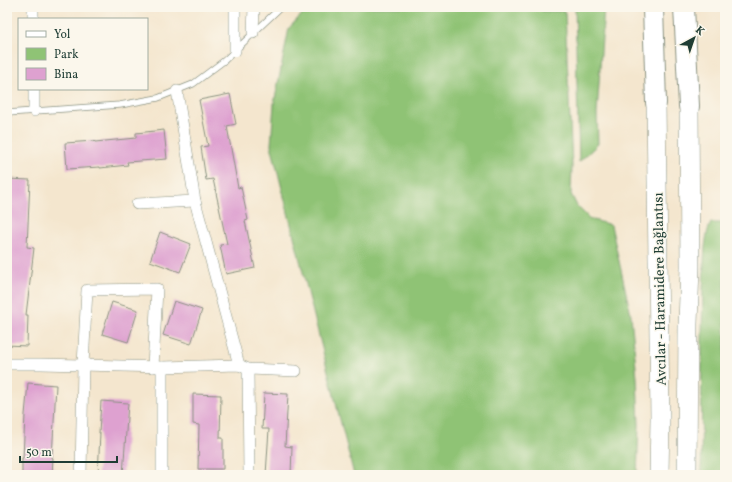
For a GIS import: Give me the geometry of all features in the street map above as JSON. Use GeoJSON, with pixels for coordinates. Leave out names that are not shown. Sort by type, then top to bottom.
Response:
{"type":"FeatureCollection","features":[{"type":"Feature","properties":{"kind":"highway"},"geometry":{"type":"LineString","coordinates":[[653,7],[656,103]]}},
{"type":"Feature","properties":{"kind":"highway"},"geometry":{"type":"LineString","coordinates":[[684,7],[689,106]]}},
{"type":"Feature","properties":{"kind":"highway","name":"Avcılar - Haramidere Bağlantısı"},"geometry":{"type":"LineString","coordinates":[[656,103],[660,420],[659,475]]}},
{"type":"Feature","properties":{"kind":"highway","name":"Avcılar - Haramidere Bağlantısı"},"geometry":{"type":"LineString","coordinates":[[687,475],[690,267],[689,106]]}},
{"type":"Feature","properties":{"kind":"street"},"geometry":{"type":"LineString","coordinates":[[33,7],[33,18]]}},
{"type":"Feature","properties":{"kind":"street"},"geometry":{"type":"LineString","coordinates":[[235,7],[235,50]]}},
{"type":"Feature","properties":{"kind":"street"},"geometry":{"type":"LineString","coordinates":[[253,33],[254,7]]}},
{"type":"Feature","properties":{"kind":"street"},"geometry":{"type":"LineString","coordinates":[[34,90],[34,111]]}},
{"type":"Feature","properties":{"kind":"street"},"geometry":{"type":"LineString","coordinates":[[177,91],[195,201],[244,367],[249,475]]}},
{"type":"Feature","properties":{"kind":"street"},"geometry":{"type":"LineString","coordinates":[[137,204],[195,201]]}},
{"type":"Feature","properties":{"kind":"street"},"geometry":{"type":"LineString","coordinates":[[81,475],[83,365],[87,290],[157,289],[162,475]]}},
{"type":"Feature","properties":{"kind":"street"},"geometry":{"type":"LineString","coordinates":[[7,364],[244,367],[296,371]]}},
{"type":"Feature","properties":{"kind":"lane"},"geometry":{"type":"LineString","coordinates":[[7,113],[120,105],[158,98],[177,91],[193,84],[225,60],[281,7]]}},
{"type":"Feature","properties":{"kind":"green space"},"geometry":{"type":"Polygon","coordinates":[[[309,7],[542,7],[542,11],[565,11],[572,166],[571,194],[577,206],[590,219],[611,225],[631,315],[637,378],[639,425],[637,475],[354,475],[271,145],[274,104],[289,28],[309,7]]]}},
{"type":"Feature","properties":{"kind":"green space"},"geometry":{"type":"Polygon","coordinates":[[[575,7],[581,9],[582,7],[604,7],[597,114],[598,144],[579,162],[575,7]]]}},
{"type":"Feature","properties":{"kind":"green space"},"geometry":{"type":"Polygon","coordinates":[[[711,223],[725,223],[725,475],[701,475],[704,265],[705,245],[708,229],[711,223]]]}},
{"type":"Feature","properties":{"kind":"building"},"geometry":{"type":"Polygon","coordinates":[[[230,94],[236,124],[227,126],[238,188],[241,187],[248,220],[245,221],[255,268],[226,274],[220,245],[227,244],[213,179],[206,180],[201,147],[208,146],[199,100],[230,94]]]}},
{"type":"Feature","properties":{"kind":"building"},"geometry":{"type":"Polygon","coordinates":[[[164,130],[167,159],[127,162],[128,165],[100,168],[67,169],[65,143],[136,138],[136,133],[164,130]]]}},
{"type":"Feature","properties":{"kind":"building"},"geometry":{"type":"Polygon","coordinates":[[[7,179],[30,180],[27,247],[34,248],[26,315],[28,315],[27,346],[7,345],[7,179]]]}},
{"type":"Feature","properties":{"kind":"building"},"geometry":{"type":"Polygon","coordinates":[[[160,232],[191,244],[180,272],[150,261],[160,232]]]}},
{"type":"Feature","properties":{"kind":"building"},"geometry":{"type":"Polygon","coordinates":[[[174,301],[202,310],[191,344],[163,335],[174,301]]]}},
{"type":"Feature","properties":{"kind":"building"},"geometry":{"type":"Polygon","coordinates":[[[112,302],[138,310],[128,342],[102,334],[112,302]]]}},
{"type":"Feature","properties":{"kind":"building"},"geometry":{"type":"Polygon","coordinates":[[[28,383],[56,385],[52,475],[22,475],[28,383]]]}},
{"type":"Feature","properties":{"kind":"building"},"geometry":{"type":"Polygon","coordinates":[[[264,393],[288,394],[285,446],[292,447],[291,475],[266,475],[269,429],[262,429],[264,393]]]}},
{"type":"Feature","properties":{"kind":"building"},"geometry":{"type":"Polygon","coordinates":[[[193,394],[221,395],[220,438],[223,438],[223,469],[198,469],[199,425],[193,424],[193,394]]]}},
{"type":"Feature","properties":{"kind":"building"},"geometry":{"type":"Polygon","coordinates":[[[101,401],[128,403],[123,475],[98,475],[101,401]]]}}]}
